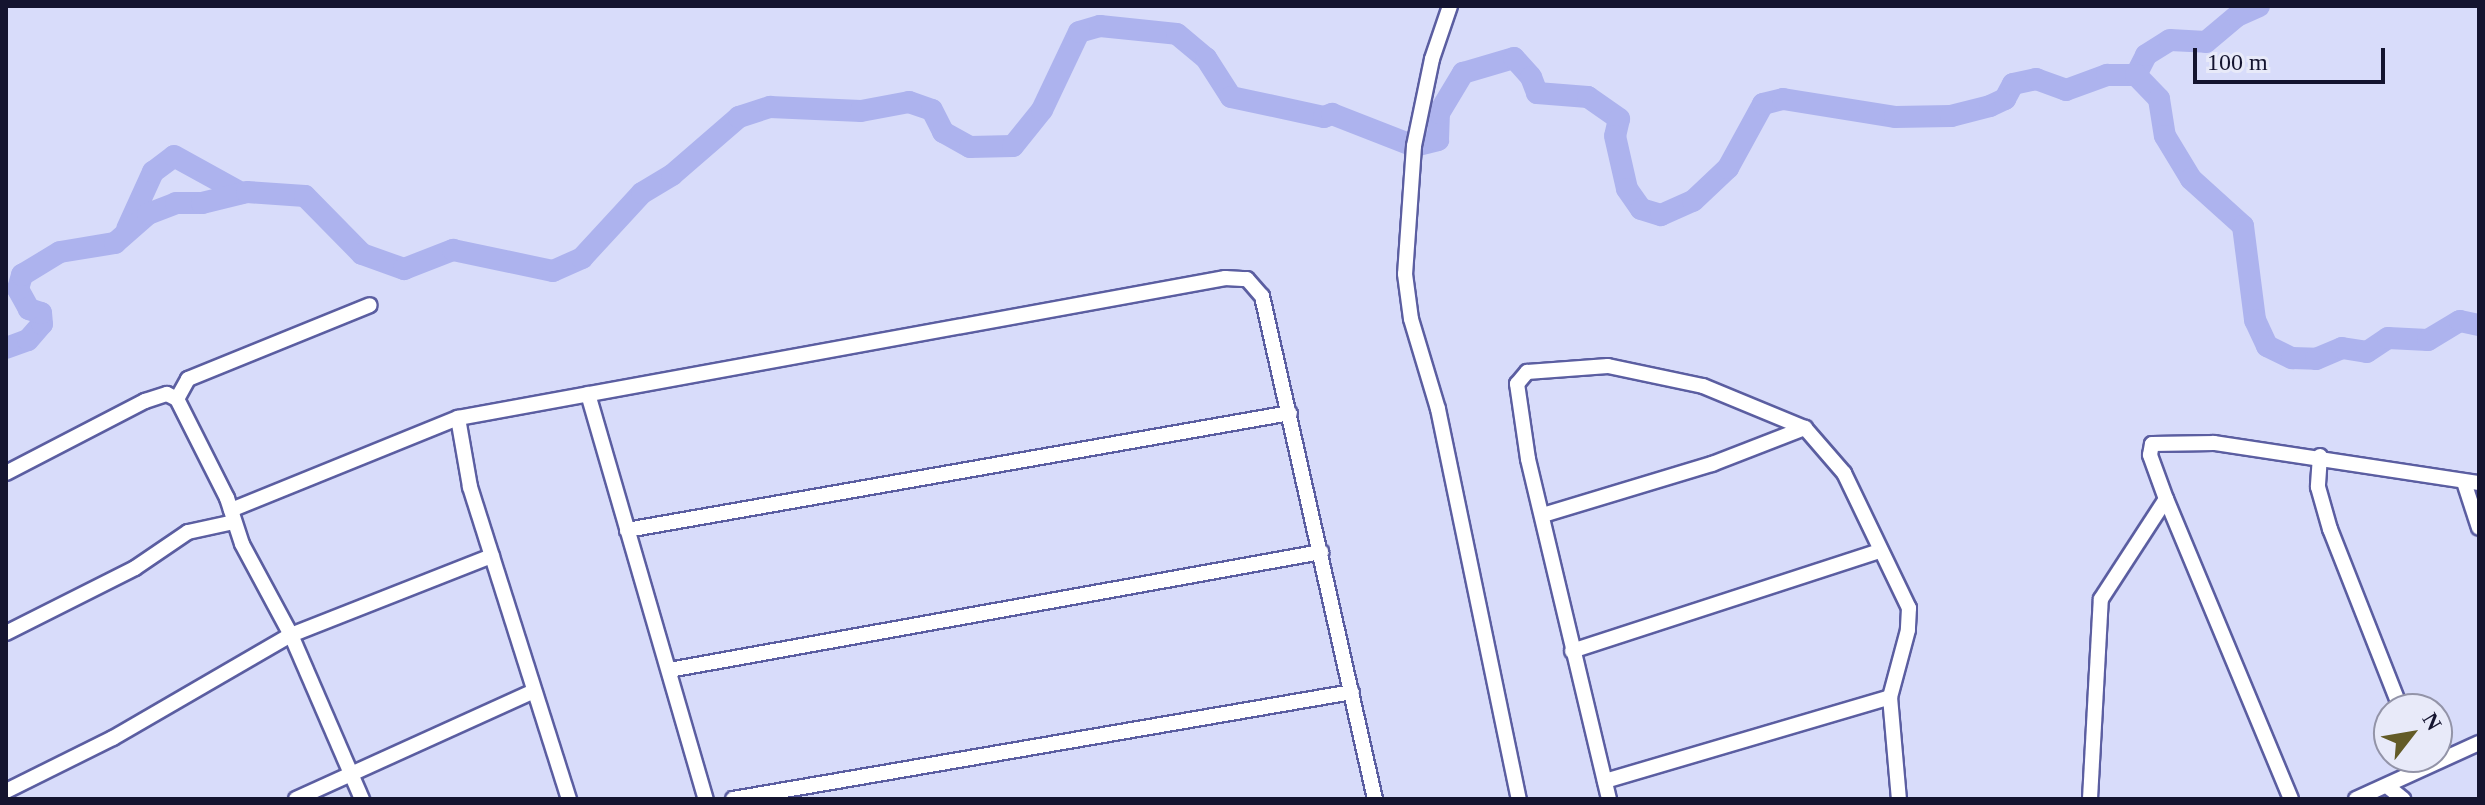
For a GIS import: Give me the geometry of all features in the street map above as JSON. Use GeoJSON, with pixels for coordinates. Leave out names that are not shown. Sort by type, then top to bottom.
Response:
{"type":"FeatureCollection","features":[{"type":"Feature","properties":{"kind":"street"},"geometry":{"type":"LineString","coordinates":[[1450,6],[1432,59],[1414,146],[1405,274],[1411,319],[1438,409],[1519,799]]}},
{"type":"Feature","properties":{"kind":"street"},"geometry":{"type":"LineString","coordinates":[[6,633],[135,568],[163,545],[458,418],[1237,277],[1256,285],[1262,296],[1375,799]]}},
{"type":"Feature","properties":{"kind":"street"},"geometry":{"type":"LineString","coordinates":[[177,399],[188,379],[370,305]]}},
{"type":"Feature","properties":{"kind":"street"},"geometry":{"type":"LineString","coordinates":[[1609,799],[1528,459],[1517,384],[1521,374],[1608,366],[1703,386],[1805,428],[1844,473],[1910,618],[1890,697],[1899,799]]}},
{"type":"Feature","properties":{"kind":"street"},"geometry":{"type":"LineString","coordinates":[[6,473],[145,401],[167,394],[177,399],[291,635],[362,799]]}},
{"type":"Feature","properties":{"kind":"street"},"geometry":{"type":"LineString","coordinates":[[588,394],[706,799]]}},
{"type":"Feature","properties":{"kind":"street"},"geometry":{"type":"LineString","coordinates":[[627,530],[1290,413]]}},
{"type":"Feature","properties":{"kind":"street"},"geometry":{"type":"LineString","coordinates":[[458,418],[470,487],[532,692],[569,799]]}},
{"type":"Feature","properties":{"kind":"street"},"geometry":{"type":"LineString","coordinates":[[1543,515],[1712,464],[1805,428]]}},
{"type":"Feature","properties":{"kind":"street"},"geometry":{"type":"LineString","coordinates":[[2291,799],[2166,499],[2150,455],[2152,444],[2214,443],[2320,456],[2472,483],[2479,528]]}},
{"type":"Feature","properties":{"kind":"street"},"geometry":{"type":"LineString","coordinates":[[2320,456],[2318,487],[2330,529],[2395,693]]}},
{"type":"Feature","properties":{"kind":"street"},"geometry":{"type":"LineString","coordinates":[[2090,799],[2101,599],[2166,499]]}},
{"type":"Feature","properties":{"kind":"street"},"geometry":{"type":"LineString","coordinates":[[1572,651],[1880,551]]}},
{"type":"Feature","properties":{"kind":"street"},"geometry":{"type":"LineString","coordinates":[[669,670],[1321,552]]}},
{"type":"Feature","properties":{"kind":"street"},"geometry":{"type":"LineString","coordinates":[[6,791],[113,738],[291,635],[492,556]]}},
{"type":"Feature","properties":{"kind":"street"},"geometry":{"type":"LineString","coordinates":[[296,799],[348,772],[532,692]]}},
{"type":"Feature","properties":{"kind":"street"},"geometry":{"type":"LineString","coordinates":[[733,799],[1352,692]]}},
{"type":"Feature","properties":{"kind":"street"},"geometry":{"type":"LineString","coordinates":[[1605,781],[1890,697]]}},
{"type":"Feature","properties":{"kind":"street"},"geometry":{"type":"LineString","coordinates":[[2453,752],[2479,743]]}},
{"type":"Feature","properties":{"kind":"street"},"geometry":{"type":"LineString","coordinates":[[2356,799],[2387,786],[2406,773]]}},
{"type":"Feature","properties":{"kind":"street"},"geometry":{"type":"LineString","coordinates":[[2387,786],[2403,799]]}},
{"type":"Feature","properties":{"kind":"waterway"},"geometry":{"type":"LineString","coordinates":[[2136,75],[2146,55],[2170,40],[2206,42],[2237,16],[2259,6]]}},
{"type":"Feature","properties":{"kind":"waterway"},"geometry":{"type":"LineString","coordinates":[[6,348],[28,340],[42,324],[41,313],[29,309],[18,289],[22,275],[60,252],[115,243],[148,214],[176,203],[202,203],[247,192],[305,196],[362,254],[404,269],[453,250],[553,271],[582,258],[642,193],[672,175],[739,117],[770,107],[861,111],[909,102],[932,110],[943,132],[970,147],[1013,146],[1042,110],[1079,32],[1100,26],[1177,34],[1206,58],[1231,97],[1324,117],[1332,114],[1414,146],[1438,140],[1439,113],[1463,73],[1514,58],[1531,77],[1537,93],[1588,97],[1619,119],[1615,136],[1627,189],[1641,209],[1661,215],[1693,201],[1728,168],[1763,104],[1783,99],[1895,117],[1951,116],[2005,99],[2013,84],[2036,79],[2066,90],[2107,75],[2136,75],[2159,99],[2165,136],[2191,179],[2243,226],[2255,320],[2267,346],[2292,358],[2316,359],[2342,348],[2367,352],[2388,338],[2428,340],[2460,321],[2479,325]]}},
{"type":"Feature","properties":{"kind":"waterway"},"geometry":{"type":"LineString","coordinates":[[127,229],[153,172],[174,156],[241,193]]}}]}
